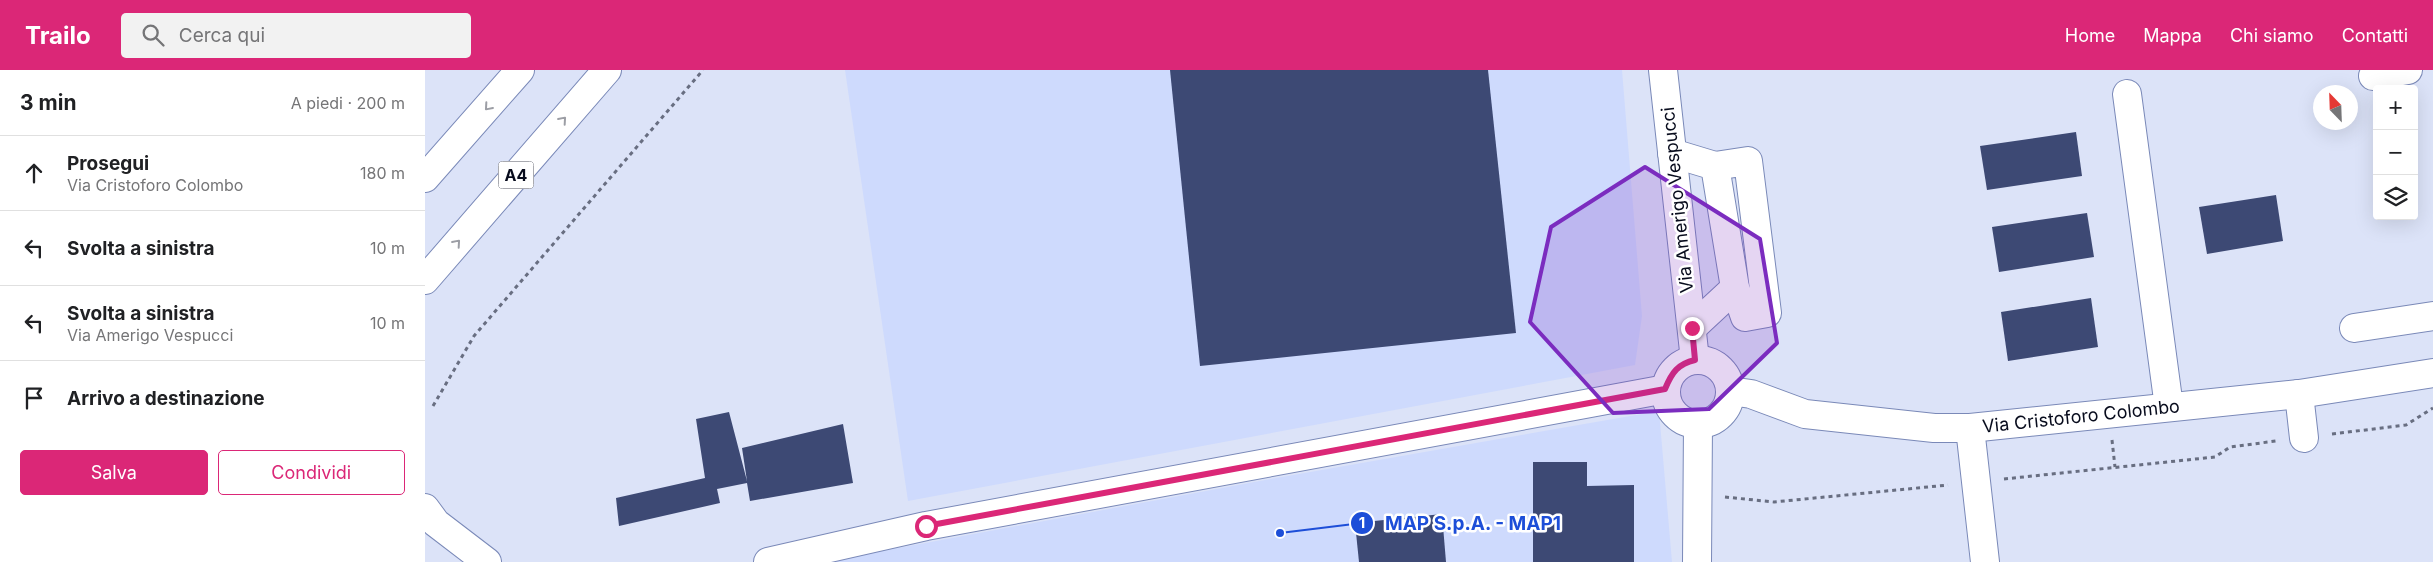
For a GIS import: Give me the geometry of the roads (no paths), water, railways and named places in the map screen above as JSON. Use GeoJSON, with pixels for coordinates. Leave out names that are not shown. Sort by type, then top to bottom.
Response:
{"type":"FeatureCollection","features":[{"type":"Feature","properties":{"kind":"main road"},"geometry":{"type":"LineString","coordinates":[[425,178],[520,70]]}},
{"type":"Feature","properties":{"kind":"main road","name":"A4"},"geometry":{"type":"LineString","coordinates":[[425,280],[607,70]]}},
{"type":"Feature","properties":{"kind":"main road","name":"Via Amerigo Vespucci"},"geometry":{"type":"LineString","coordinates":[[1663,70],[1695,360]]}},
{"type":"Feature","properties":{"kind":"main road"},"geometry":{"type":"LineString","coordinates":[[2373,76],[2408,70]]}},
{"type":"Feature","properties":{"kind":"main road"},"geometry":{"type":"LineString","coordinates":[[2127,94],[2169,407]]}},
{"type":"Feature","properties":{"kind":"main road"},"geometry":{"type":"LineString","coordinates":[[1672,153],[1715,166],[1747,161],[1767,313],[1745,316],[1735,288],[1715,166]]}},
{"type":"Feature","properties":{"kind":"main road"},"geometry":{"type":"LineString","coordinates":[[1692,328],[1735,288]]}},
{"type":"Feature","properties":{"kind":"main road"},"geometry":{"type":"LineString","coordinates":[[2354,328],[2433,316]]}},
{"type":"Feature","properties":{"kind":"main road"},"geometry":{"type":"LineString","coordinates":[[1695,360],[1712,362],[1723,371],[1730,391],[1727,407],[1717,418],[1698,424],[1678,418],[1669,407],[1665,389],[1671,373],[1683,363],[1695,360]]}},
{"type":"Feature","properties":{"kind":"main road","name":"Via Cristoforo Colombo"},"geometry":{"type":"LineString","coordinates":[[1730,391],[1751,394],[1805,414],[1934,428],[1970,428],[2299,394],[2433,373]]}},
{"type":"Feature","properties":{"kind":"main road"},"geometry":{"type":"LineString","coordinates":[[768,562],[926,526],[1665,389]]}},
{"type":"Feature","properties":{"kind":"main road"},"geometry":{"type":"LineString","coordinates":[[2299,394],[2304,438]]}},
{"type":"Feature","properties":{"kind":"main road"},"geometry":{"type":"LineString","coordinates":[[1697,562],[1698,424]]}},
{"type":"Feature","properties":{"kind":"main road"},"geometry":{"type":"LineString","coordinates":[[1970,428],[1985,562]]}},
{"type":"Feature","properties":{"kind":"main road"},"geometry":{"type":"LineString","coordinates":[[425,508],[436,523],[487,562]]}},
{"type":"Feature","properties":{"kind":"main road"},"geometry":{"type":"LineString","coordinates":[[840,562],[926,526]]}},
{"type":"Feature","properties":{"kind":"place","name":"MAP S.p.A. - MAP1"},"geometry":{"type":"Point","coordinates":[1280,533]}}]}
